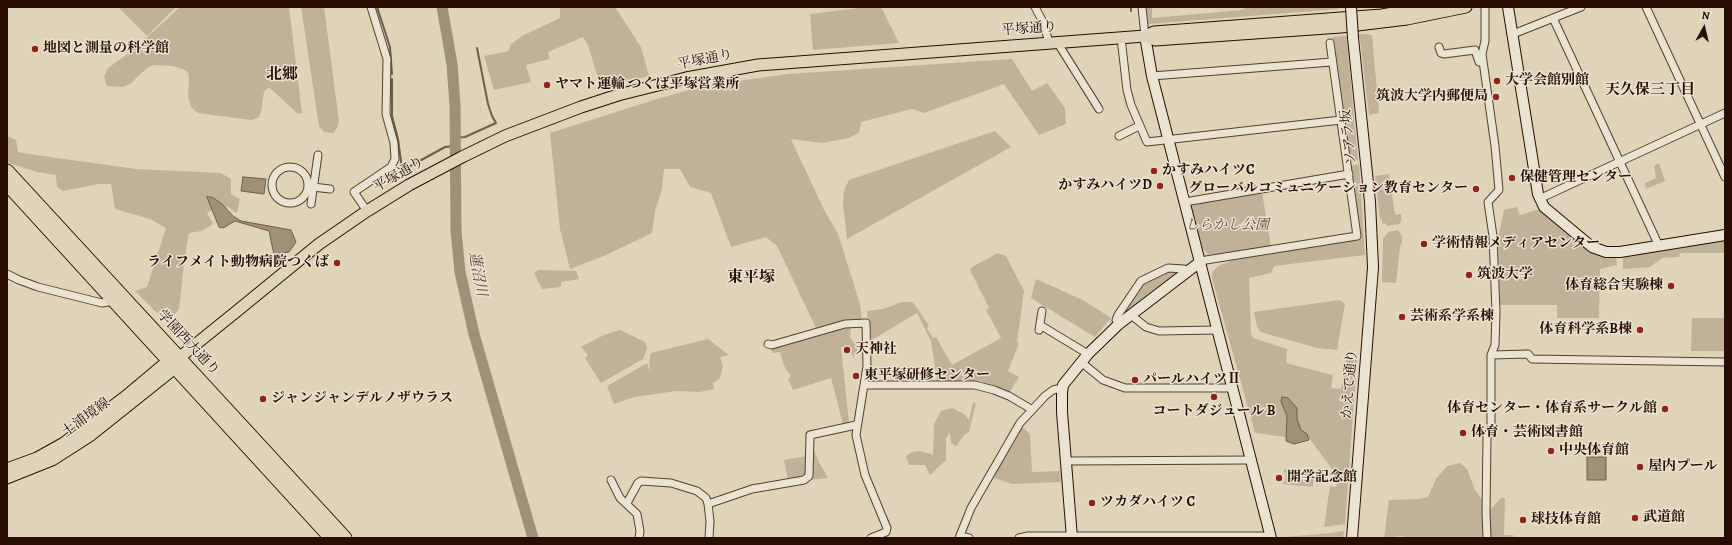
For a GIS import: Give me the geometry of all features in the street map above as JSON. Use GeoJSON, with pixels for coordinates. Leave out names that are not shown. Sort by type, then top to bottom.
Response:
{"type":"FeatureCollection","features":[{"type":"Feature","properties":{"kind":"highway","name":"学園西大通り"},"geometry":{"type":"LineString","coordinates":[[7,171],[174,362],[331,538]]}},
{"type":"Feature","properties":{"kind":"highway","name":"学園西大通り"},"geometry":{"type":"LineString","coordinates":[[7,184],[113,301],[345,538]]}},
{"type":"Feature","properties":{"kind":"main road","name":"平塚通り"},"geometry":{"type":"LineString","coordinates":[[174,362],[320,244],[367,211],[450,163],[505,136],[581,107],[655,86],[718,71],[795,62],[1145,36],[1154,32],[1348,18],[1428,7]]}},
{"type":"Feature","properties":{"kind":"main road","name":"平塚通り"},"geometry":{"type":"LineString","coordinates":[[1145,36],[1155,40],[1348,26],[1407,19],[1466,7]]}},
{"type":"Feature","properties":{"kind":"main road","name":"土浦境線"},"geometry":{"type":"LineString","coordinates":[[7,469],[37,458],[69,439],[174,362]]}},
{"type":"Feature","properties":{"kind":"main road","name":"土浦境線"},"geometry":{"type":"LineString","coordinates":[[7,478],[52,460],[91,435],[174,362]]}},
{"type":"Feature","properties":{"kind":"street"},"geometry":{"type":"LineString","coordinates":[[367,211],[354,192],[391,168],[395,159],[394,143],[386,114],[387,59],[371,7]]}},
{"type":"Feature","properties":{"kind":"street"},"geometry":{"type":"LineString","coordinates":[[1035,7],[1053,42],[1099,109]]}},
{"type":"Feature","properties":{"kind":"street"},"geometry":{"type":"LineString","coordinates":[[1019,538],[1271,537],[1152,76],[1142,7]]}},
{"type":"Feature","properties":{"kind":"street","name":"ソアラ坂"},"geometry":{"type":"LineString","coordinates":[[1350,7],[1373,233]]}},
{"type":"Feature","properties":{"kind":"street"},"geometry":{"type":"LineString","coordinates":[[1484,7],[1485,41],[1482,54],[1482,68],[1490,113],[1499,190],[1488,202],[1493,236],[1496,312],[1495,345],[1491,355],[1491,429],[1487,437],[1487,538]]}},
{"type":"Feature","properties":{"kind":"street"},"geometry":{"type":"LineString","coordinates":[[1508,7],[1539,200],[1544,208],[1582,240],[1599,250],[1620,252],[1725,235]]}},
{"type":"Feature","properties":{"kind":"street"},"geometry":{"type":"LineString","coordinates":[[1513,34],[1581,7]]}},
{"type":"Feature","properties":{"kind":"street"},"geometry":{"type":"LineString","coordinates":[[1646,7],[1725,177]]}},
{"type":"Feature","properties":{"kind":"street"},"geometry":{"type":"LineString","coordinates":[[1553,18],[1659,246]]}},
{"type":"Feature","properties":{"kind":"street"},"geometry":{"type":"LineString","coordinates":[[1121,38],[1127,90],[1139,126],[1147,142],[1341,120]]}},
{"type":"Feature","properties":{"kind":"street"},"geometry":{"type":"LineString","coordinates":[[1072,537],[1062,388],[1065,382],[1088,354],[1119,324],[1200,262],[1358,236],[1330,44]]}},
{"type":"Feature","properties":{"kind":"street"},"geometry":{"type":"LineString","coordinates":[[1439,47],[1441,54],[1475,50],[1482,68]]}},
{"type":"Feature","properties":{"kind":"street"},"geometry":{"type":"LineString","coordinates":[[1152,76],[1332,62]]}},
{"type":"Feature","properties":{"kind":"street"},"geometry":{"type":"LineString","coordinates":[[1539,200],[1725,113]]}},
{"type":"Feature","properties":{"kind":"street"},"geometry":{"type":"LineString","coordinates":[[1119,136],[1139,126]]}},
{"type":"Feature","properties":{"kind":"street"},"geometry":{"type":"LineString","coordinates":[[311,204],[311,188],[318,156]]}},
{"type":"Feature","properties":{"kind":"street"},"geometry":{"type":"LineString","coordinates":[[295,168],[305,176],[311,188],[299,200],[286,202],[276,196],[273,188],[273,180],[282,170],[295,168]]}},
{"type":"Feature","properties":{"kind":"street"},"geometry":{"type":"LineString","coordinates":[[1185,202],[1349,174]]}},
{"type":"Feature","properties":{"kind":"street"},"geometry":{"type":"LineString","coordinates":[[311,188],[330,189]]}},
{"type":"Feature","properties":{"kind":"street","name":"かえで通り"},"geometry":{"type":"LineString","coordinates":[[1352,538],[1373,283],[1373,233]]}},
{"type":"Feature","properties":{"kind":"street"},"geometry":{"type":"LineString","coordinates":[[1119,324],[1116,320],[1118,315],[1141,281],[1147,276],[1168,268],[1184,269],[1186,272]]}},
{"type":"Feature","properties":{"kind":"street"},"geometry":{"type":"LineString","coordinates":[[7,274],[18,280],[38,287],[102,303],[113,301]]}},
{"type":"Feature","properties":{"kind":"street"},"geometry":{"type":"LineString","coordinates":[[1042,311],[1040,328],[1088,354]]}},
{"type":"Feature","properties":{"kind":"street"},"geometry":{"type":"LineString","coordinates":[[1130,315],[1146,327],[1159,331],[1217,330]]}},
{"type":"Feature","properties":{"kind":"street"},"geometry":{"type":"LineString","coordinates":[[768,344],[772,345],[845,324],[866,323],[867,366],[865,385],[856,425],[856,435],[862,467],[888,528],[886,532],[871,538]]}},
{"type":"Feature","properties":{"kind":"street"},"geometry":{"type":"LineString","coordinates":[[1491,355],[1528,354],[1532,359],[1725,362]]}},
{"type":"Feature","properties":{"kind":"street"},"geometry":{"type":"LineString","coordinates":[[1081,362],[1103,380],[1125,388],[1233,388]]}},
{"type":"Feature","properties":{"kind":"street"},"geometry":{"type":"LineString","coordinates":[[865,385],[974,385],[994,390],[1009,396],[1031,409]]}},
{"type":"Feature","properties":{"kind":"street"},"geometry":{"type":"LineString","coordinates":[[969,538],[960,537],[971,508],[1020,423],[1031,409],[1053,391],[1062,388]]}},
{"type":"Feature","properties":{"kind":"street"},"geometry":{"type":"LineString","coordinates":[[708,504],[752,489],[804,480],[809,476],[810,435],[856,425]]}},
{"type":"Feature","properties":{"kind":"street"},"geometry":{"type":"LineString","coordinates":[[1066,462],[1252,460]]}},
{"type":"Feature","properties":{"kind":"street"},"geometry":{"type":"LineString","coordinates":[[611,480],[620,498],[637,514],[640,531],[639,538]]}},
{"type":"Feature","properties":{"kind":"street"},"geometry":{"type":"LineString","coordinates":[[627,503],[638,483],[653,481],[671,483],[697,491],[706,498],[708,504],[710,520],[709,538]]}},
{"type":"Feature","properties":{"kind":"green space"},"geometry":{"type":"Polygon","coordinates":[[[118,7],[176,7],[147,36],[118,7]]]}},
{"type":"Feature","properties":{"kind":"green space"},"geometry":{"type":"Polygon","coordinates":[[[180,7],[289,7],[302,113],[298,114],[270,88],[268,88],[264,92],[261,112],[258,118],[251,120],[198,113],[191,107],[188,97],[188,73],[185,70],[173,66],[154,65],[147,68],[130,84],[123,87],[107,86],[104,77],[108,68],[132,51],[180,7]]]}},
{"type":"Feature","properties":{"kind":"green space"},"geometry":{"type":"Polygon","coordinates":[[[301,7],[324,7],[339,121],[337,128],[333,133],[324,132],[319,126],[301,7]]]}},
{"type":"Feature","properties":{"kind":"green space"},"geometry":{"type":"Polygon","coordinates":[[[560,7],[615,7],[641,47],[649,76],[601,88],[588,45],[583,37],[548,52],[550,59],[526,65],[531,82],[494,90],[484,56],[509,51],[510,45],[522,36],[560,18],[560,7]]]}},
{"type":"Feature","properties":{"kind":"green space"},"geometry":{"type":"Polygon","coordinates":[[[867,7],[881,7],[899,43],[813,50],[810,14],[867,7]]]}},
{"type":"Feature","properties":{"kind":"green space"},"geometry":{"type":"Polygon","coordinates":[[[1146,7],[1152,7],[1152,18],[1242,10],[1248,7],[1337,7],[1339,9],[1148,24],[1146,7]]]}},
{"type":"Feature","properties":{"kind":"green space"},"geometry":{"type":"Polygon","coordinates":[[[1366,34],[1372,35],[1379,113],[1369,115],[1360,38],[1347,39],[1358,161],[1350,162],[1332,37],[1366,34]]]}},
{"type":"Feature","properties":{"kind":"green space"},"geometry":{"type":"Polygon","coordinates":[[[1012,59],[1032,91],[1047,83],[1065,108],[1066,124],[1039,135],[1004,84],[924,113],[912,109],[861,122],[859,133],[849,138],[822,143],[791,139],[824,210],[838,234],[860,304],[862,321],[842,322],[816,328],[777,246],[766,237],[731,247],[711,193],[690,187],[680,169],[664,169],[662,189],[655,211],[652,233],[606,255],[570,269],[560,229],[550,133],[692,89],[730,82],[788,74],[1012,59]]]}},
{"type":"Feature","properties":{"kind":"green space"},"geometry":{"type":"Polygon","coordinates":[[[995,131],[1011,147],[847,239],[843,204],[844,190],[849,180],[995,131]]]}},
{"type":"Feature","properties":{"kind":"green space"},"geometry":{"type":"Polygon","coordinates":[[[7,136],[16,140],[18,152],[136,169],[221,173],[231,179],[231,194],[240,199],[237,213],[228,207],[217,207],[207,213],[213,224],[202,231],[189,233],[179,309],[169,321],[162,318],[135,291],[147,287],[166,228],[150,219],[115,209],[111,184],[99,184],[63,191],[57,187],[56,175],[37,172],[9,163],[7,161],[7,136]]]}},
{"type":"Feature","properties":{"kind":"green space"},"geometry":{"type":"Polygon","coordinates":[[[1659,163],[1665,181],[1646,189],[1645,183],[1656,178],[1654,166],[1659,163]]]}},
{"type":"Feature","properties":{"kind":"green space"},"geometry":{"type":"Polygon","coordinates":[[[1359,164],[1365,255],[1274,266],[1271,273],[1249,278],[1251,334],[1253,338],[1287,349],[1286,363],[1333,375],[1331,388],[1341,389],[1346,360],[1357,360],[1345,524],[1324,527],[1330,486],[1336,487],[1338,477],[1309,438],[1301,431],[1297,419],[1297,408],[1288,398],[1281,402],[1287,416],[1286,437],[1255,433],[1212,278],[1213,271],[1220,265],[1231,261],[1232,258],[1360,238],[1351,166],[1359,164]]]}},
{"type":"Feature","properties":{"kind":"green space"},"geometry":{"type":"Polygon","coordinates":[[[1389,174],[1395,215],[1401,214],[1401,221],[1399,224],[1387,226],[1385,223],[1382,224],[1382,220],[1380,219],[1375,176],[1389,174]]]}},
{"type":"Feature","properties":{"kind":"green space","name":"しらかし公園"},"geometry":{"type":"Polygon","coordinates":[[[1262,192],[1271,247],[1209,255],[1199,244],[1189,206],[1192,204],[1262,192]]]}},
{"type":"Feature","properties":{"kind":"green space"},"geometry":{"type":"Polygon","coordinates":[[[1517,207],[1520,215],[1540,209],[1616,258],[1617,265],[1600,269],[1599,318],[1557,318],[1557,305],[1500,305],[1498,239],[1504,210],[1517,207]]]}},
{"type":"Feature","properties":{"kind":"green space"},"geometry":{"type":"Polygon","coordinates":[[[1398,230],[1402,237],[1402,243],[1400,246],[1396,283],[1382,282],[1383,239],[1388,232],[1398,230]]]}},
{"type":"Feature","properties":{"kind":"green space"},"geometry":{"type":"Polygon","coordinates":[[[1725,238],[1725,253],[1680,253],[1679,257],[1662,258],[1650,267],[1623,269],[1623,255],[1725,238]]]}},
{"type":"Feature","properties":{"kind":"green space"},"geometry":{"type":"Polygon","coordinates":[[[998,253],[1006,256],[1024,291],[1017,342],[1019,343],[1008,371],[1019,377],[1009,393],[980,381],[937,380],[931,341],[917,313],[870,341],[867,311],[883,309],[902,302],[912,302],[915,305],[929,326],[927,328],[933,338],[936,337],[952,365],[1001,338],[986,310],[989,308],[970,270],[972,267],[998,253]]]}},
{"type":"Feature","properties":{"kind":"green space"},"geometry":{"type":"Polygon","coordinates":[[[538,270],[576,271],[579,279],[561,282],[561,287],[542,289],[534,273],[538,270]]]}},
{"type":"Feature","properties":{"kind":"green space"},"geometry":{"type":"Polygon","coordinates":[[[1180,270],[1119,317],[1138,287],[1157,273],[1180,270]]]}},
{"type":"Feature","properties":{"kind":"green space"},"geometry":{"type":"Polygon","coordinates":[[[1036,279],[1083,300],[1111,318],[1095,337],[1031,298],[1036,279]]]}},
{"type":"Feature","properties":{"kind":"green space"},"geometry":{"type":"Polygon","coordinates":[[[1340,300],[1345,304],[1337,350],[1317,348],[1260,332],[1257,326],[1254,312],[1340,300]]]}},
{"type":"Feature","properties":{"kind":"green space"},"geometry":{"type":"Polygon","coordinates":[[[1692,318],[1725,318],[1725,351],[1691,351],[1692,318]]]}},
{"type":"Feature","properties":{"kind":"green space"},"geometry":{"type":"Polygon","coordinates":[[[851,326],[850,338],[857,346],[857,351],[853,358],[850,346],[841,347],[849,423],[843,424],[831,378],[793,390],[788,379],[791,376],[784,366],[780,352],[773,353],[770,348],[779,344],[841,327],[851,326]]]}},
{"type":"Feature","properties":{"kind":"green space"},"geometry":{"type":"Polygon","coordinates":[[[620,330],[645,342],[647,349],[643,359],[601,383],[585,358],[588,355],[581,347],[604,335],[620,330]]]}},
{"type":"Feature","properties":{"kind":"green space"},"geometry":{"type":"Polygon","coordinates":[[[708,339],[729,355],[720,357],[723,366],[720,378],[713,383],[714,389],[700,392],[675,391],[634,397],[614,404],[607,386],[647,363],[651,373],[649,363],[651,353],[708,339]]]}},
{"type":"Feature","properties":{"kind":"green space"},"geometry":{"type":"Polygon","coordinates":[[[973,402],[976,404],[969,432],[964,435],[956,446],[951,443],[950,432],[946,438],[946,460],[930,475],[925,465],[909,465],[906,456],[912,452],[920,451],[933,455],[934,424],[941,411],[952,408],[964,414],[969,420],[973,402]]]}},
{"type":"Feature","properties":{"kind":"green space"},"geometry":{"type":"Polygon","coordinates":[[[1022,427],[1030,434],[1032,472],[1060,471],[1061,482],[1012,484],[992,477],[1022,427]]]}},
{"type":"Feature","properties":{"kind":"green space"},"geometry":{"type":"Polygon","coordinates":[[[813,448],[819,462],[828,478],[810,480],[813,448]]]}},
{"type":"Feature","properties":{"kind":"green space"},"geometry":{"type":"Polygon","coordinates":[[[807,456],[807,476],[788,480],[784,460],[807,456]]]}},
{"type":"Feature","properties":{"kind":"green space"},"geometry":{"type":"Polygon","coordinates":[[[1460,463],[1467,469],[1475,490],[1483,501],[1485,538],[1414,538],[1401,536],[1384,538],[1389,500],[1420,499],[1428,497],[1436,479],[1447,466],[1460,463]]]}},
{"type":"Feature","properties":{"kind":"green space"},"geometry":{"type":"Polygon","coordinates":[[[1284,469],[1314,472],[1313,487],[1283,484],[1283,482],[1285,482],[1286,473],[1284,472],[1284,469]]]}},
{"type":"Feature","properties":{"kind":"green space"},"geometry":{"type":"Polygon","coordinates":[[[1501,498],[1505,498],[1504,535],[1513,535],[1513,538],[1489,538],[1488,512],[1501,498]]]}},
{"type":"Feature","properties":{"kind":"green space"},"geometry":{"type":"Polygon","coordinates":[[[1344,531],[1343,538],[1284,537],[1332,533],[1344,531]]]}},
{"type":"Feature","properties":{"kind":"shaded area"},"geometry":{"type":"Polygon","coordinates":[[[243,177],[266,179],[264,194],[241,191],[243,177]]]}},
{"type":"Feature","properties":{"kind":"shaded area"},"geometry":{"type":"Polygon","coordinates":[[[207,197],[212,197],[222,204],[233,216],[241,221],[291,230],[296,242],[289,252],[274,255],[269,231],[235,221],[223,228],[219,227],[207,197]]]}},
{"type":"Feature","properties":{"kind":"shaded area"},"geometry":{"type":"Polygon","coordinates":[[[1282,397],[1288,398],[1297,408],[1297,419],[1301,430],[1307,434],[1309,440],[1294,444],[1286,441],[1287,416],[1281,402],[1282,397]]]}},
{"type":"Feature","properties":{"kind":"shaded area"},"geometry":{"type":"Polygon","coordinates":[[[1587,457],[1606,457],[1606,480],[1587,480],[1587,457]]]}},
{"type":"Feature","properties":{"kind":"waterway"},"geometry":{"type":"LineString","coordinates":[[377,7],[390,47],[392,74]]}},
{"type":"Feature","properties":{"kind":"waterway","name":"蓮沼川"},"geometry":{"type":"LineString","coordinates":[[442,7],[452,64],[455,105],[456,231],[460,272],[474,334],[533,538]]}},
{"type":"Feature","properties":{"kind":"waterway"},"geometry":{"type":"LineString","coordinates":[[455,138],[465,137],[496,123],[488,104],[477,48]]}},
{"type":"Feature","properties":{"kind":"waterway"},"geometry":{"type":"LineString","coordinates":[[392,79],[392,116],[398,139],[402,169],[405,169],[445,147],[455,146]]}},
{"type":"Feature","properties":{"kind":"place","name":"地図と測量の科学館"},"geometry":{"type":"Point","coordinates":[35,49]}},
{"type":"Feature","properties":{"kind":"place","name":"大学会館別館"},"geometry":{"type":"Point","coordinates":[1497,81]}},
{"type":"Feature","properties":{"kind":"place","name":"ヤマト運輸 つくば平塚営業所"},"geometry":{"type":"Point","coordinates":[547,85]}},
{"type":"Feature","properties":{"kind":"place","name":"筑波大学内郵便局"},"geometry":{"type":"Point","coordinates":[1496,97]}},
{"type":"Feature","properties":{"kind":"place","name":"かすみハイツC"},"geometry":{"type":"Point","coordinates":[1154,171]}},
{"type":"Feature","properties":{"kind":"place","name":"保健管理センター"},"geometry":{"type":"Point","coordinates":[1512,178]}},
{"type":"Feature","properties":{"kind":"place","name":"かすみハイツD"},"geometry":{"type":"Point","coordinates":[1160,186]}},
{"type":"Feature","properties":{"kind":"place","name":"グローバルコミュニケーション教育センター"},"geometry":{"type":"Point","coordinates":[1476,189]}},
{"type":"Feature","properties":{"kind":"place","name":"学術情報メディアセンター"},"geometry":{"type":"Point","coordinates":[1424,244]}},
{"type":"Feature","properties":{"kind":"place","name":"ライフメイト動物病院つくば"},"geometry":{"type":"Point","coordinates":[337,263]}},
{"type":"Feature","properties":{"kind":"place","name":"筑波大学"},"geometry":{"type":"Point","coordinates":[1469,275]}},
{"type":"Feature","properties":{"kind":"place","name":"体育総合実験棟"},"geometry":{"type":"Point","coordinates":[1671,286]}},
{"type":"Feature","properties":{"kind":"place","name":"芸術系学系棟"},"geometry":{"type":"Point","coordinates":[1402,317]}},
{"type":"Feature","properties":{"kind":"place","name":"体育科学系B棟"},"geometry":{"type":"Point","coordinates":[1640,330]}},
{"type":"Feature","properties":{"kind":"place","name":"天神社"},"geometry":{"type":"Point","coordinates":[847,350]}},
{"type":"Feature","properties":{"kind":"place","name":"東平塚研修センター"},"geometry":{"type":"Point","coordinates":[856,376]}},
{"type":"Feature","properties":{"kind":"place","name":"パールハイツⅡ"},"geometry":{"type":"Point","coordinates":[1135,380]}},
{"type":"Feature","properties":{"kind":"place","name":"コートダジュール B"},"geometry":{"type":"Point","coordinates":[1214,397]}},
{"type":"Feature","properties":{"kind":"place","name":"ジャンジャンデルノザウラス"},"geometry":{"type":"Point","coordinates":[263,399]}},
{"type":"Feature","properties":{"kind":"place","name":"体育センター・体育系サークル館"},"geometry":{"type":"Point","coordinates":[1665,409]}},
{"type":"Feature","properties":{"kind":"place","name":"体育・芸術図書館"},"geometry":{"type":"Point","coordinates":[1463,433]}},
{"type":"Feature","properties":{"kind":"place","name":"中央体育館"},"geometry":{"type":"Point","coordinates":[1551,451]}},
{"type":"Feature","properties":{"kind":"place","name":"屋内プール"},"geometry":{"type":"Point","coordinates":[1640,467]}},
{"type":"Feature","properties":{"kind":"place","name":"開学記念館"},"geometry":{"type":"Point","coordinates":[1279,478]}},
{"type":"Feature","properties":{"kind":"place","name":"ツカダハイツ C"},"geometry":{"type":"Point","coordinates":[1092,503]}},
{"type":"Feature","properties":{"kind":"place","name":"武道館"},"geometry":{"type":"Point","coordinates":[1635,518]}},
{"type":"Feature","properties":{"kind":"place","name":"球技体育館"},"geometry":{"type":"Point","coordinates":[1523,520]}},
{"type":"Feature","properties":{"kind":"district","name":"北郷"},"geometry":{"type":"Point","coordinates":[282,75]}},
{"type":"Feature","properties":{"kind":"district","name":"天久保三丁目"},"geometry":{"type":"Point","coordinates":[1650,90]}},
{"type":"Feature","properties":{"kind":"district","name":"東平塚"},"geometry":{"type":"Point","coordinates":[751,278]}}]}
